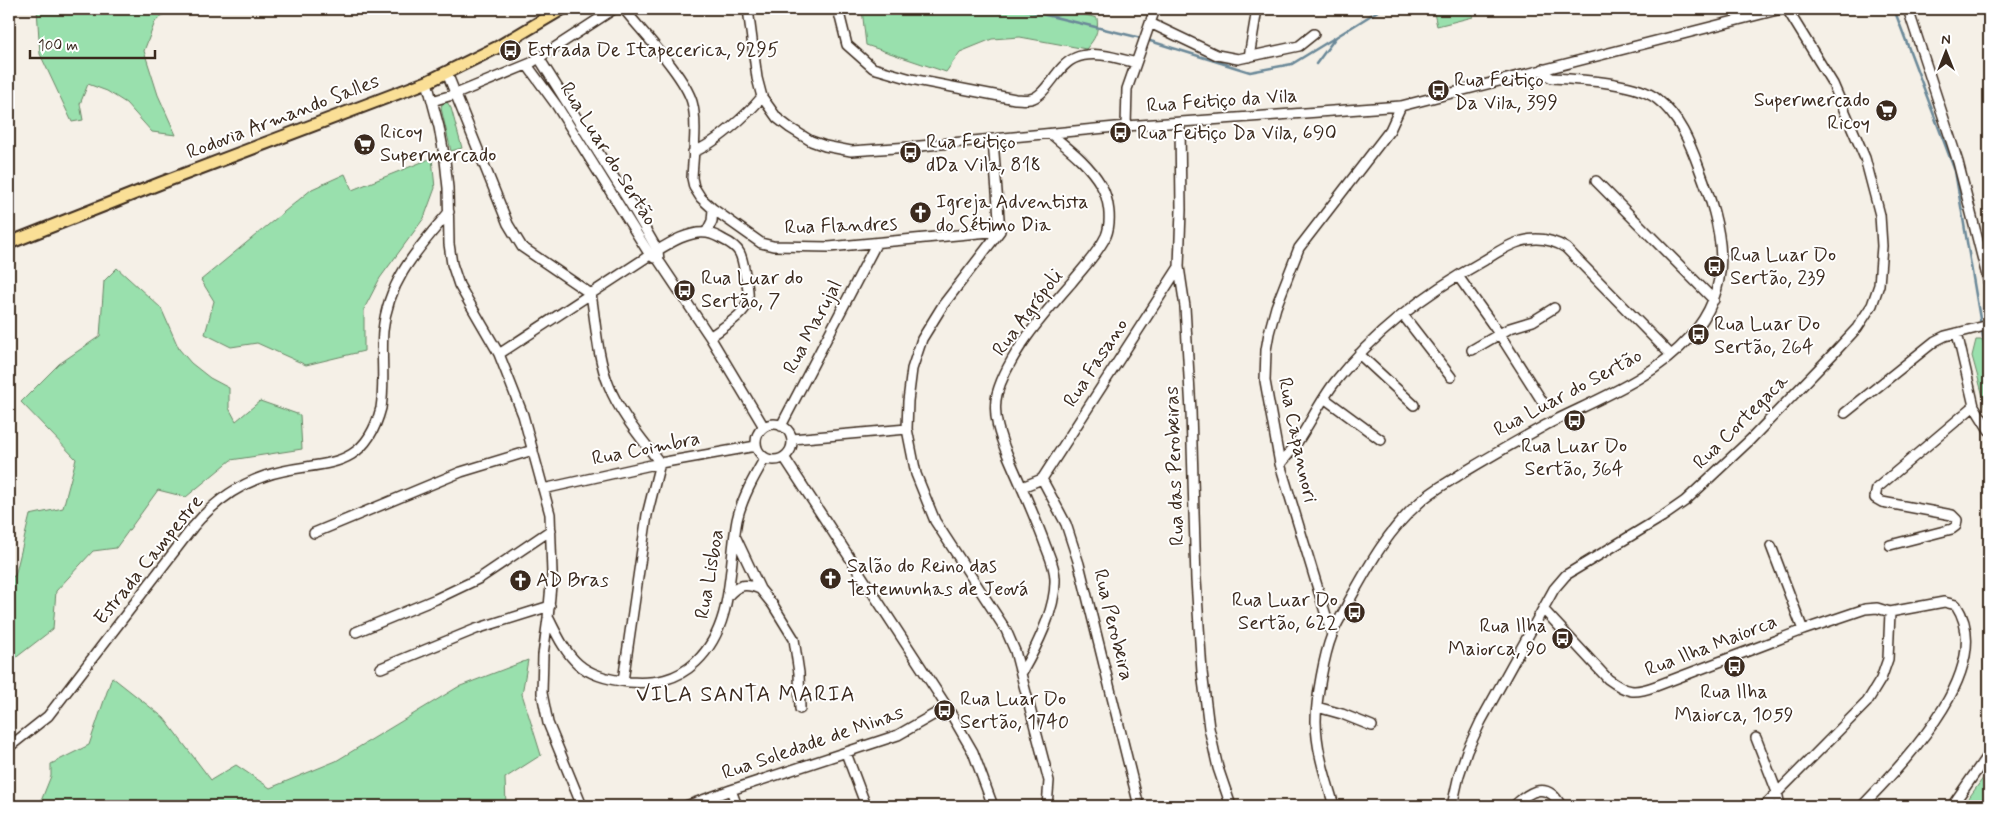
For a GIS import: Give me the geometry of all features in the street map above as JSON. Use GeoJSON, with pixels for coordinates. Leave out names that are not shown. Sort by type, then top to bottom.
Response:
{"type":"FeatureCollection","features":[{"type":"Feature","properties":{"kind":"main road","name":"Rodovia Armando Salles"},"geometry":{"type":"LineString","coordinates":[[9,243],[427,82],[498,47],[562,9]]}},
{"type":"Feature","properties":{"kind":"street"},"geometry":{"type":"LineString","coordinates":[[432,101],[456,94],[527,65],[614,9]]}},
{"type":"Feature","properties":{"kind":"street","name":"Rua Flandres"},"geometry":{"type":"LineString","coordinates":[[624,9],[681,79],[687,91],[694,113],[692,178],[694,187],[701,198],[713,209],[761,243],[773,246],[829,248],[1000,231]]}},
{"type":"Feature","properties":{"kind":"street","name":"Rua Feitiço da Vila"},"geometry":{"type":"LineString","coordinates":[[748,9],[757,78],[762,97],[777,118],[790,128],[825,146],[851,151],[993,140],[1126,126],[1401,106],[1514,77],[1546,73]]}},
{"type":"Feature","properties":{"kind":"street"},"geometry":{"type":"LineString","coordinates":[[838,9],[847,45],[873,68],[911,79],[1015,99],[1032,99],[1038,96],[1060,70],[1074,58],[1096,55],[1136,63]]}},
{"type":"Feature","properties":{"kind":"street"},"geometry":{"type":"LineString","coordinates":[[1126,126],[1128,89],[1155,9]]}},
{"type":"Feature","properties":{"kind":"street"},"geometry":{"type":"LineString","coordinates":[[1249,57],[1257,9]]}},
{"type":"Feature","properties":{"kind":"street"},"geometry":{"type":"LineString","coordinates":[[1546,73],[1781,9]]}},
{"type":"Feature","properties":{"kind":"street","name":"Rua Cortegaca"},"geometry":{"type":"LineString","coordinates":[[1452,806],[1458,775],[1481,721],[1554,589],[1566,575],[1685,501],[1750,440],[1832,355],[1856,328],[1872,305],[1879,286],[1882,246],[1880,215],[1864,158],[1833,84],[1787,9]]}},
{"type":"Feature","properties":{"kind":"street"},"geometry":{"type":"LineString","coordinates":[[1908,9],[1955,154],[1989,284]]}},
{"type":"Feature","properties":{"kind":"street"},"geometry":{"type":"LineString","coordinates":[[1150,23],[1217,55],[1238,59],[1300,46],[1314,34]]}},
{"type":"Feature","properties":{"kind":"street","name":"Rua Luar do Sertão"},"geometry":{"type":"LineString","coordinates":[[539,58],[634,208],[654,253]]}},
{"type":"Feature","properties":{"kind":"street","name":"Rua Luar do Sertão"},"geometry":{"type":"LineString","coordinates":[[527,65],[545,88],[710,338],[764,427]]}},
{"type":"Feature","properties":{"kind":"street"},"geometry":{"type":"LineString","coordinates":[[447,73],[508,224],[522,247],[591,294],[602,368],[609,386],[615,400],[660,463],[647,515],[623,681]]}},
{"type":"Feature","properties":{"kind":"street","name":"Rua Luar do Sertão"},"geometry":{"type":"LineString","coordinates":[[1334,806],[1317,743],[1316,718],[1320,684],[1332,635],[1369,564],[1387,538],[1420,502],[1504,448],[1634,382],[1672,355],[1694,332],[1714,300],[1719,278],[1720,252],[1714,207],[1694,155],[1672,113],[1656,98],[1640,90],[1546,73]]}},
{"type":"Feature","properties":{"kind":"street"},"geometry":{"type":"LineString","coordinates":[[427,82],[445,160],[452,264],[459,285],[499,354],[522,415],[544,489],[551,530],[552,574],[541,681],[544,708],[548,723],[582,806]]}},
{"type":"Feature","properties":{"kind":"street"},"geometry":{"type":"LineString","coordinates":[[693,152],[705,146],[727,129],[762,97]]}},
{"type":"Feature","properties":{"kind":"street","name":"Rua Capannori"},"geometry":{"type":"LineString","coordinates":[[1332,635],[1280,464],[1264,376],[1268,333],[1299,248],[1390,130],[1401,106]]}},
{"type":"Feature","properties":{"kind":"street"},"geometry":{"type":"LineString","coordinates":[[570,126],[578,120]]}},
{"type":"Feature","properties":{"kind":"street","name":"Rua das Perobeiras"},"geometry":{"type":"LineString","coordinates":[[1180,122],[1181,210],[1179,267],[1184,307],[1191,411],[1196,580],[1202,672],[1209,728],[1218,768],[1231,806]]}},
{"type":"Feature","properties":{"kind":"street","name":"Rua Agrópoli"},"geometry":{"type":"LineString","coordinates":[[1021,674],[1032,654],[1053,602],[1054,567],[1038,524],[1003,443],[997,424],[996,396],[1001,382],[1021,346],[1096,254],[1110,224],[1102,186],[1085,163],[1051,134]]}},
{"type":"Feature","properties":{"kind":"street"},"geometry":{"type":"LineString","coordinates":[[993,140],[1000,231],[942,305],[922,339],[912,369],[907,429],[916,474],[931,514],[1006,630],[1015,651],[1049,781],[1047,806]]}},
{"type":"Feature","properties":{"kind":"street"},"geometry":{"type":"LineString","coordinates":[[1596,181],[1714,300]]}},
{"type":"Feature","properties":{"kind":"street"},"geometry":{"type":"LineString","coordinates":[[706,233],[712,221],[713,209]]}},
{"type":"Feature","properties":{"kind":"street","name":"Estrada Campestre"},"geometry":{"type":"LineString","coordinates":[[9,747],[48,716],[193,527],[219,501],[237,489],[265,476],[285,470],[330,464],[344,459],[358,450],[368,439],[381,408],[383,331],[395,285],[410,258],[449,212]]}},
{"type":"Feature","properties":{"kind":"street"},"geometry":{"type":"LineString","coordinates":[[737,247],[743,232]]}},
{"type":"Feature","properties":{"kind":"street"},"geometry":{"type":"LineString","coordinates":[[499,354],[654,253],[687,236],[706,233],[737,247],[743,261],[748,302],[743,310],[710,338]]}},
{"type":"Feature","properties":{"kind":"street"},"geometry":{"type":"LineString","coordinates":[[1280,464],[1296,444],[1324,398],[1360,354],[1402,315],[1429,294],[1522,240],[1542,240],[1559,244],[1566,248],[1672,355]]}},
{"type":"Feature","properties":{"kind":"street","name":"Rua Marujal"},"geometry":{"type":"LineString","coordinates":[[781,426],[876,244]]}},
{"type":"Feature","properties":{"kind":"street","name":"Rua Fasano"},"geometry":{"type":"LineString","coordinates":[[1042,478],[1179,267]]}},
{"type":"Feature","properties":{"kind":"street"},"geometry":{"type":"LineString","coordinates":[[1458,276],[1500,334],[1542,401]]}},
{"type":"Feature","properties":{"kind":"street"},"geometry":{"type":"LineString","coordinates":[[1472,350],[1517,325],[1533,321],[1554,308]]}},
{"type":"Feature","properties":{"kind":"street"},"geometry":{"type":"LineString","coordinates":[[1402,315],[1450,377]]}},
{"type":"Feature","properties":{"kind":"street"},"geometry":{"type":"LineString","coordinates":[[1845,412],[1935,340],[1989,326]]}},
{"type":"Feature","properties":{"kind":"street"},"geometry":{"type":"LineString","coordinates":[[1957,333],[1974,406],[1989,430]]}},
{"type":"Feature","properties":{"kind":"street"},"geometry":{"type":"LineString","coordinates":[[1360,354],[1414,406]]}},
{"type":"Feature","properties":{"kind":"street"},"geometry":{"type":"LineString","coordinates":[[1324,398],[1381,440]]}},
{"type":"Feature","properties":{"kind":"street"},"geometry":{"type":"LineString","coordinates":[[1890,545],[1952,529],[1956,526],[1957,520],[1952,515],[1882,502],[1875,498],[1875,491],[1974,406]]}},
{"type":"Feature","properties":{"kind":"street"},"geometry":{"type":"LineString","coordinates":[[772,424],[781,426],[789,432],[792,439],[790,449],[784,457],[775,460],[765,458],[756,446],[759,432],[764,427],[772,424]]}},
{"type":"Feature","properties":{"kind":"street"},"geometry":{"type":"LineString","coordinates":[[792,439],[907,429]]}},
{"type":"Feature","properties":{"kind":"street","name":"Rua Coimbra"},"geometry":{"type":"LineString","coordinates":[[544,489],[660,463],[756,446]]}},
{"type":"Feature","properties":{"kind":"street"},"geometry":{"type":"LineString","coordinates":[[314,533],[461,472],[533,450]]}},
{"type":"Feature","properties":{"kind":"street"},"geometry":{"type":"LineString","coordinates":[[784,457],[947,707],[973,752],[993,806]]}},
{"type":"Feature","properties":{"kind":"street","name":"Rua Lisboa"},"geometry":{"type":"LineString","coordinates":[[548,618],[563,646],[582,668],[597,676],[643,683],[673,677],[690,667],[708,649],[718,632],[727,598],[738,519],[752,480],[765,458]]}},
{"type":"Feature","properties":{"kind":"street"},"geometry":{"type":"LineString","coordinates":[[1022,487],[1042,478]]}},
{"type":"Feature","properties":{"kind":"street","name":"Rua Perobeira"},"geometry":{"type":"LineString","coordinates":[[1042,478],[1066,524],[1079,564],[1139,806]]}},
{"type":"Feature","properties":{"kind":"street"},"geometry":{"type":"LineString","coordinates":[[356,632],[436,599],[480,578],[551,530]]}},
{"type":"Feature","properties":{"kind":"street"},"geometry":{"type":"LineString","coordinates":[[736,538],[760,589],[773,605],[794,639],[799,673],[800,709]]}},
{"type":"Feature","properties":{"kind":"street"},"geometry":{"type":"LineString","coordinates":[[1771,546],[1803,630]]}},
{"type":"Feature","properties":{"kind":"street"},"geometry":{"type":"LineString","coordinates":[[727,598],[736,587],[750,585],[760,589]]}},
{"type":"Feature","properties":{"kind":"street","name":"Rua Ilha Maiorca"},"geometry":{"type":"LineString","coordinates":[[1544,610],[1608,679],[1619,688],[1632,692],[1656,686],[1864,609],[1876,608],[1890,612],[1944,602],[1951,602],[1956,605],[1965,626],[1966,650],[1959,676],[1946,704],[1925,735],[1862,806]]}},
{"type":"Feature","properties":{"kind":"street"},"geometry":{"type":"LineString","coordinates":[[382,668],[476,629],[550,606]]}},
{"type":"Feature","properties":{"kind":"street"},"geometry":{"type":"LineString","coordinates":[[1764,806],[1867,702],[1881,679],[1888,659],[1890,612]]}},
{"type":"Feature","properties":{"kind":"street","name":"Rua Soledade de Minas"},"geometry":{"type":"LineString","coordinates":[[686,806],[898,735],[947,707]]}},
{"type":"Feature","properties":{"kind":"street"},"geometry":{"type":"LineString","coordinates":[[1317,707],[1342,714],[1372,726]]}},
{"type":"Feature","properties":{"kind":"street"},"geometry":{"type":"LineString","coordinates":[[1756,738],[1777,792],[1780,806]]}},
{"type":"Feature","properties":{"kind":"street"},"geometry":{"type":"LineString","coordinates":[[846,753],[866,806]]}},
{"type":"Feature","properties":{"kind":"street"},"geometry":{"type":"LineString","coordinates":[[1952,806],[1989,753]]}},
{"type":"Feature","properties":{"kind":"street"},"geometry":{"type":"LineString","coordinates":[[731,790],[737,806]]}},
{"type":"Feature","properties":{"kind":"street"},"geometry":{"type":"LineString","coordinates":[[1514,806],[1522,798],[1542,790],[1550,793],[1561,806]]}},
{"type":"Feature","properties":{"kind":"street"},"geometry":{"type":"LineString","coordinates":[[1985,806],[1989,800]]}},
{"type":"Feature","properties":{"kind":"green space"},"geometry":{"type":"Polygon","coordinates":[[[37,9],[169,9],[155,22],[144,51],[158,95],[176,135],[152,132],[126,103],[107,91],[88,84],[80,104],[83,120],[72,122],[40,54],[37,9]]]}},
{"type":"Feature","properties":{"kind":"green space"},"geometry":{"type":"Polygon","coordinates":[[[862,9],[1064,9],[1097,18],[1097,31],[1086,49],[1020,37],[992,39],[960,52],[946,72],[866,45],[862,9]]]}},
{"type":"Feature","properties":{"kind":"green space"},"geometry":{"type":"Polygon","coordinates":[[[1433,9],[1471,9],[1473,17],[1437,26],[1433,9]]]}},
{"type":"Feature","properties":{"kind":"green space"},"geometry":{"type":"Polygon","coordinates":[[[447,102],[451,108],[462,148],[451,151],[441,108],[442,104],[447,102]]]}},
{"type":"Feature","properties":{"kind":"green space"},"geometry":{"type":"Polygon","coordinates":[[[432,158],[435,188],[424,218],[380,278],[364,309],[364,351],[306,365],[257,343],[231,347],[205,334],[214,301],[201,280],[312,189],[345,174],[352,190],[432,158]]]}},
{"type":"Feature","properties":{"kind":"green space"},"geometry":{"type":"Polygon","coordinates":[[[117,268],[161,308],[179,349],[191,363],[210,378],[229,388],[229,408],[236,421],[260,401],[300,415],[302,449],[231,460],[186,497],[158,490],[116,548],[93,551],[56,591],[53,629],[9,663],[9,577],[15,576],[30,515],[63,508],[76,459],[21,402],[59,364],[100,336],[104,281],[117,268]]]}},
{"type":"Feature","properties":{"kind":"green space"},"geometry":{"type":"Polygon","coordinates":[[[1976,340],[1987,340],[1989,351],[1989,418],[1972,356],[1976,340]]]}},
{"type":"Feature","properties":{"kind":"green space"},"geometry":{"type":"Polygon","coordinates":[[[528,660],[522,694],[541,755],[505,778],[506,806],[39,806],[51,776],[51,764],[89,745],[112,677],[164,718],[211,780],[236,765],[270,788],[336,761],[458,687],[528,660]]]}},
{"type":"Feature","properties":{"kind":"green space"},"geometry":{"type":"Polygon","coordinates":[[[1989,770],[1989,792],[1979,806],[1963,806],[1989,770]]]}},
{"type":"Feature","properties":{"kind":"waterway"},"geometry":{"type":"LineString","coordinates":[[1021,9],[1141,38]]}},
{"type":"Feature","properties":{"kind":"waterway"},"geometry":{"type":"LineString","coordinates":[[1316,64],[1336,37],[1381,9]]}},
{"type":"Feature","properties":{"kind":"waterway"},"geometry":{"type":"LineString","coordinates":[[1894,9],[1955,171],[1989,372]]}},
{"type":"Feature","properties":{"kind":"waterway"},"geometry":{"type":"LineString","coordinates":[[1147,40],[1250,72],[1292,64],[1336,37]]}},
{"type":"Feature","properties":{"kind":"place","name":"Estrada De Itapecerica, 9295"},"geometry":{"type":"Point","coordinates":[511,50]}},
{"type":"Feature","properties":{"kind":"place","name":"Rua Feitiço Da Vila, 399"},"geometry":{"type":"Point","coordinates":[1438,91]}},
{"type":"Feature","properties":{"kind":"place","name":"Supermercado Ricoy"},"geometry":{"type":"Point","coordinates":[1886,111]}},
{"type":"Feature","properties":{"kind":"place","name":"Rua Feitiço Da Vila, 690"},"geometry":{"type":"Point","coordinates":[1121,133]}},
{"type":"Feature","properties":{"kind":"place","name":"Ricoy Supermercado"},"geometry":{"type":"Point","coordinates":[364,144]}},
{"type":"Feature","properties":{"kind":"place","name":"Rua Feitiço dDa Vila, 818"},"geometry":{"type":"Point","coordinates":[910,153]}},
{"type":"Feature","properties":{"kind":"place","name":"Igreja Adventista do Sétimo Dia"},"geometry":{"type":"Point","coordinates":[920,213]}},
{"type":"Feature","properties":{"kind":"place","name":"Rua Luar Do Sertão, 239"},"geometry":{"type":"Point","coordinates":[1714,266]}},
{"type":"Feature","properties":{"kind":"place","name":"Rua Luar do Sertão, 7"},"geometry":{"type":"Point","coordinates":[685,290]}},
{"type":"Feature","properties":{"kind":"place","name":"Rua Luar Do Sertão, 264"},"geometry":{"type":"Point","coordinates":[1698,335]}},
{"type":"Feature","properties":{"kind":"place","name":"Rua Luar Do Sertão, 364"},"geometry":{"type":"Point","coordinates":[1574,420]}},
{"type":"Feature","properties":{"kind":"place","name":"Salão do Reino das Testemunhas de Jeová"},"geometry":{"type":"Point","coordinates":[831,578]}},
{"type":"Feature","properties":{"kind":"place","name":"AD Bras"},"geometry":{"type":"Point","coordinates":[520,580]}},
{"type":"Feature","properties":{"kind":"place","name":"Rua Luar Do Sertão, 622"},"geometry":{"type":"Point","coordinates":[1354,612]}},
{"type":"Feature","properties":{"kind":"place","name":"Rua Ilha Maiorca, 90"},"geometry":{"type":"Point","coordinates":[1563,638]}},
{"type":"Feature","properties":{"kind":"place","name":"Rua Ilha Maiorca, 1059"},"geometry":{"type":"Point","coordinates":[1734,666]}},
{"type":"Feature","properties":{"kind":"place","name":"Rua Luar Do Sertão, 1740"},"geometry":{"type":"Point","coordinates":[944,711]}},
{"type":"Feature","properties":{"kind":"district","name":"VILA SANTA MARIA"},"geometry":{"type":"Point","coordinates":[746,695]}}]}
